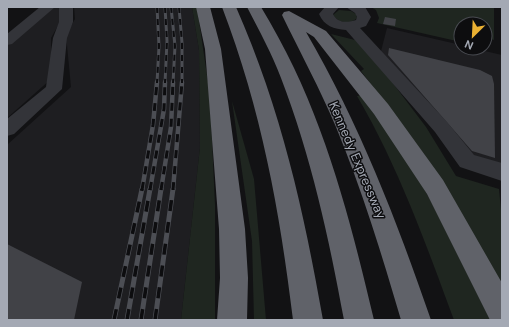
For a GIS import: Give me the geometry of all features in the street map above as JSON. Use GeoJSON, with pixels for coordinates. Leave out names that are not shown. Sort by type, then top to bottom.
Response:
{"type":"FeatureCollection","features":[{"type":"Feature","properties":{"kind":"highway"},"geometry":{"type":"LineString","coordinates":[[203,7],[212,49],[232,229],[232,320]]}},
{"type":"Feature","properties":{"kind":"highway"},"geometry":{"type":"LineString","coordinates":[[229,7],[248,49],[274,136],[303,281],[308,320]]}},
{"type":"Feature","properties":{"kind":"highway"},"geometry":{"type":"LineString","coordinates":[[254,7],[294,88],[321,166],[346,261],[359,320]]}},
{"type":"Feature","properties":{"kind":"highway"},"geometry":{"type":"LineString","coordinates":[[287,11],[320,34],[381,109],[435,187],[502,312]]}},
{"type":"Feature","properties":{"kind":"highway","name":"Kennedy Expressway"},"geometry":{"type":"LineString","coordinates":[[287,11],[306,44],[363,166],[398,260],[416,320]]}},
{"type":"Feature","properties":{"kind":"street"},"geometry":{"type":"LineString","coordinates":[[7,41],[48,7]]}},
{"type":"Feature","properties":{"kind":"street"},"geometry":{"type":"LineString","coordinates":[[7,130],[54,89],[60,38],[66,22],[66,7]]}},
{"type":"Feature","properties":{"kind":"street"},"geometry":{"type":"LineString","coordinates":[[332,7],[326,14],[329,20],[338,25],[350,26],[361,23],[364,17],[360,10],[353,7]]}},
{"type":"Feature","properties":{"kind":"street"},"geometry":{"type":"LineString","coordinates":[[350,26],[441,127],[467,161],[502,172]]}},
{"type":"Feature","properties":{"kind":"shaded area"},"geometry":{"type":"Polygon","coordinates":[[[48,7],[61,7],[60,22],[51,38],[51,79],[7,118],[7,41],[48,7]]]}},
{"type":"Feature","properties":{"kind":"shaded area"},"geometry":{"type":"Polygon","coordinates":[[[74,7],[192,7],[199,50],[200,147],[181,320],[7,320],[7,145],[71,87],[66,35],[75,19],[74,7]]]}},
{"type":"Feature","properties":{"kind":"shaded area"},"geometry":{"type":"Polygon","coordinates":[[[192,7],[197,7],[210,96],[215,205],[215,320],[181,320],[200,147],[199,50],[192,7]]]}},
{"type":"Feature","properties":{"kind":"shaded area"},"geometry":{"type":"Polygon","coordinates":[[[371,7],[494,7],[494,40],[493,16],[453,16],[453,40],[377,23],[379,18],[376,10],[371,7]]]}},
{"type":"Feature","properties":{"kind":"shaded area"},"geometry":{"type":"Polygon","coordinates":[[[339,10],[351,11],[356,14],[357,18],[351,22],[338,20],[333,15],[339,10]]]}},
{"type":"Feature","properties":{"kind":"shaded area"},"geometry":{"type":"Polygon","coordinates":[[[387,28],[453,43],[453,56],[493,56],[493,53],[502,55],[502,168],[473,160],[380,55],[387,28]]]}},
{"type":"Feature","properties":{"kind":"shaded area"},"geometry":{"type":"Polygon","coordinates":[[[331,34],[355,40],[373,57],[426,127],[456,176],[499,189],[502,220],[502,286],[455,202],[424,154],[361,71],[364,69],[331,34]]]}},
{"type":"Feature","properties":{"kind":"shaded area"},"geometry":{"type":"Polygon","coordinates":[[[364,95],[402,148],[495,320],[454,320],[422,234],[386,150],[357,96],[364,95]]]}},
{"type":"Feature","properties":{"kind":"shaded area"},"geometry":{"type":"Polygon","coordinates":[[[232,101],[254,179],[266,320],[254,320],[252,241],[232,101]]]}},
{"type":"Feature","properties":{"kind":"building"},"geometry":{"type":"Polygon","coordinates":[[[385,17],[396,19],[395,26],[383,24],[385,17]]]}},
{"type":"Feature","properties":{"kind":"building"},"geometry":{"type":"Polygon","coordinates":[[[389,48],[480,70],[492,76],[494,84],[495,158],[472,151],[388,55],[389,48]]]}},
{"type":"Feature","properties":{"kind":"building"},"geometry":{"type":"Polygon","coordinates":[[[7,244],[82,282],[74,320],[7,320],[7,244]]]}},
{"type":"Feature","properties":{"kind":"railway"},"geometry":{"type":"LineString","coordinates":[[157,7],[159,46],[157,83]]}},
{"type":"Feature","properties":{"kind":"railway"},"geometry":{"type":"LineString","coordinates":[[165,7],[167,41],[165,83]]}},
{"type":"Feature","properties":{"kind":"railway"},"geometry":{"type":"LineString","coordinates":[[171,7],[175,46],[173,83]]}},
{"type":"Feature","properties":{"kind":"railway"},"geometry":{"type":"LineString","coordinates":[[179,7],[182,43],[182,82]]}},
{"type":"Feature","properties":{"kind":"railway"},"geometry":{"type":"LineString","coordinates":[[142,190],[153,125],[157,82]]}},
{"type":"Feature","properties":{"kind":"railway"},"geometry":{"type":"LineString","coordinates":[[150,190],[164,109],[165,82]]}},
{"type":"Feature","properties":{"kind":"railway"},"geometry":{"type":"LineString","coordinates":[[161,190],[171,127],[173,82]]}},
{"type":"Feature","properties":{"kind":"railway"},"geometry":{"type":"LineString","coordinates":[[173,190],[182,82]]}},
{"type":"Feature","properties":{"kind":"railway"},"geometry":{"type":"LineString","coordinates":[[114,320],[142,189]]}},
{"type":"Feature","properties":{"kind":"railway"},"geometry":{"type":"LineString","coordinates":[[127,320],[150,189]]}},
{"type":"Feature","properties":{"kind":"railway"},"geometry":{"type":"LineString","coordinates":[[141,320],[161,189]]}},
{"type":"Feature","properties":{"kind":"railway"},"geometry":{"type":"LineString","coordinates":[[155,320],[173,189]]}}]}
